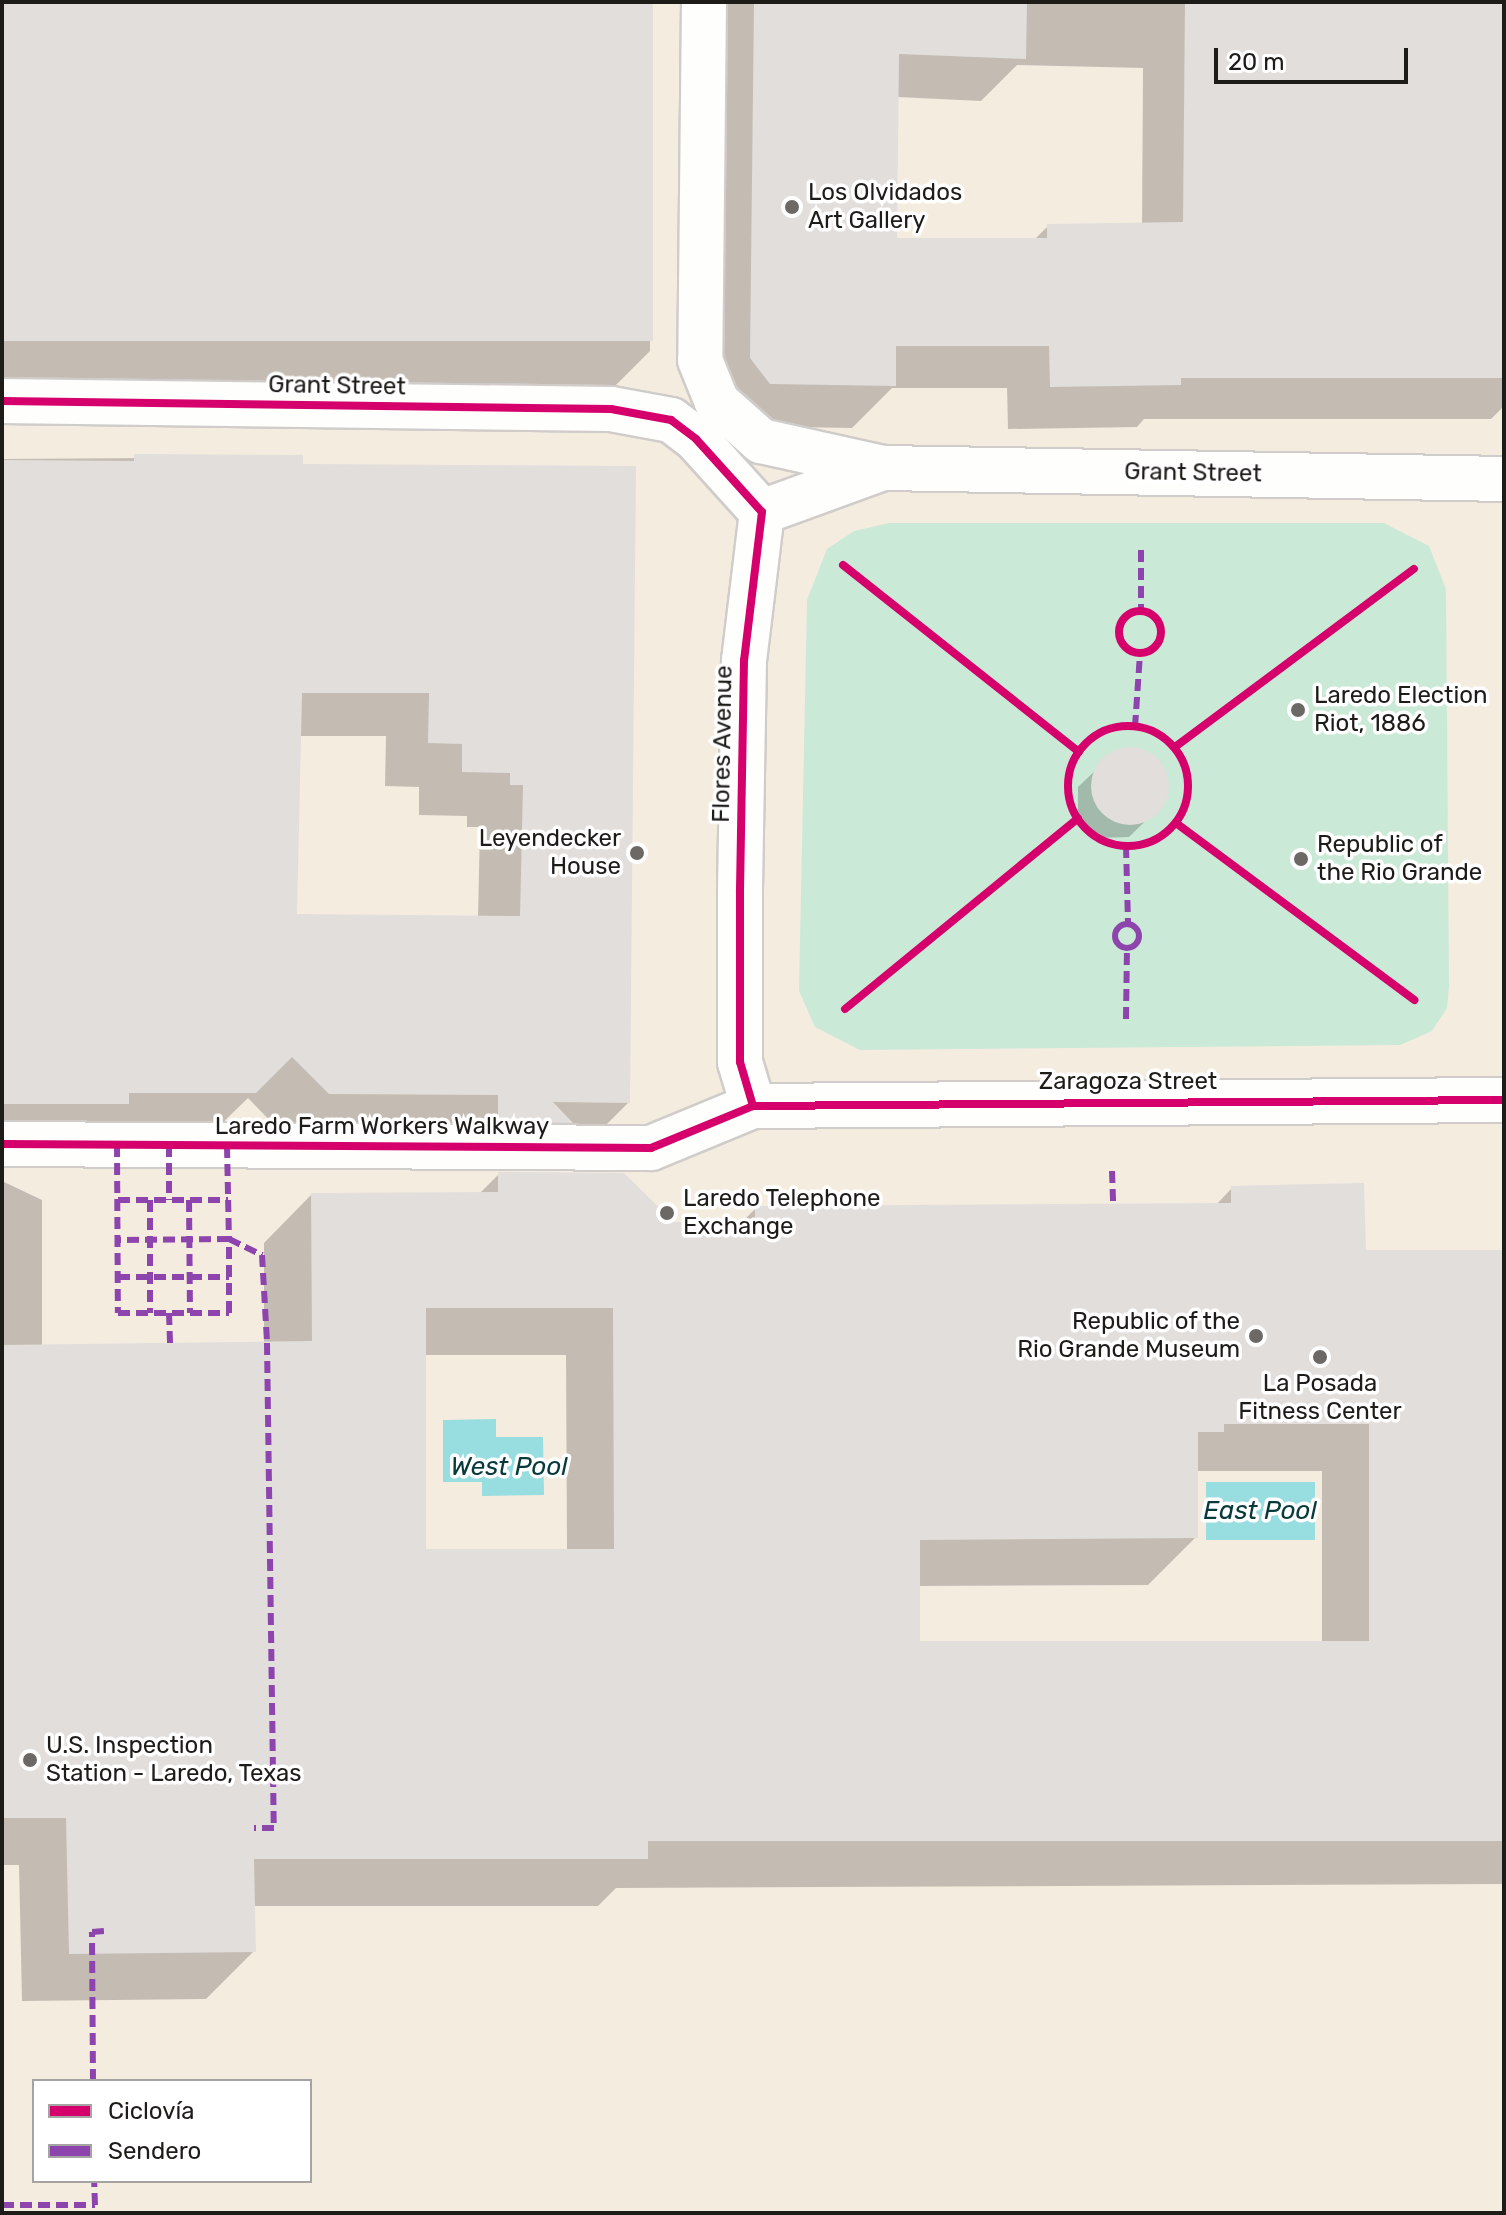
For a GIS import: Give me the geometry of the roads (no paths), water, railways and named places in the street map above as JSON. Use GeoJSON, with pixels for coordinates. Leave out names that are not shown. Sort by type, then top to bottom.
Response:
{"type":"FeatureCollection","features":[{"type":"Feature","properties":{"kind":"street","name":"Grant Street"},"geometry":{"type":"LineString","coordinates":[[704,2],[700,360],[717,402],[761,441],[883,468],[1504,479]]}},
{"type":"Feature","properties":{"kind":"street","name":"Grant Street"},"geometry":{"type":"LineString","coordinates":[[2,401],[611,409],[671,420],[727,469],[762,512],[883,468]]}},
{"type":"Feature","properties":{"kind":"street","name":"Flores Avenue"},"geometry":{"type":"LineString","coordinates":[[753,1106],[740,1062],[740,892],[744,660],[762,512]]}},
{"type":"Feature","properties":{"kind":"street","name":"Zaragoza Street"},"geometry":{"type":"LineString","coordinates":[[753,1106],[1504,1100]]}},
{"type":"Feature","properties":{"kind":"street","name":"Laredo Farm Workers Walkway"},"geometry":{"type":"LineString","coordinates":[[2,1144],[651,1148],[753,1106]]}},
{"type":"Feature","properties":{"kind":"water","name":"West Pool"},"geometry":{"type":"Polygon","coordinates":[[[496,1419],[496,1437],[543,1437],[544,1495],[482,1496],[482,1482],[443,1482],[443,1420],[496,1419]]]}},
{"type":"Feature","properties":{"kind":"water","name":"East Pool"},"geometry":{"type":"Polygon","coordinates":[[[1206,1482],[1315,1482],[1315,1540],[1206,1540],[1206,1482]]]}},
{"type":"Feature","properties":{"kind":"place","name":"Los Olvidados Art Gallery"},"geometry":{"type":"Point","coordinates":[792,207]}},
{"type":"Feature","properties":{"kind":"place","name":"Laredo Election Riot, 1886"},"geometry":{"type":"Point","coordinates":[1298,710]}},
{"type":"Feature","properties":{"kind":"place","name":"Leyendecker House"},"geometry":{"type":"Point","coordinates":[637,853]}},
{"type":"Feature","properties":{"kind":"place","name":"Republic of the Rio Grande"},"geometry":{"type":"Point","coordinates":[1301,859]}},
{"type":"Feature","properties":{"kind":"place","name":"Laredo Telephone Exchange"},"geometry":{"type":"Point","coordinates":[667,1213]}},
{"type":"Feature","properties":{"kind":"place","name":"Republic of the Rio Grande Museum"},"geometry":{"type":"Point","coordinates":[1256,1336]}},
{"type":"Feature","properties":{"kind":"place","name":"La Posada Fitness Center"},"geometry":{"type":"Point","coordinates":[1320,1357]}},
{"type":"Feature","properties":{"kind":"place","name":"U.S. Inspection Station - Laredo, Texas"},"geometry":{"type":"Point","coordinates":[30,1760]}}]}
